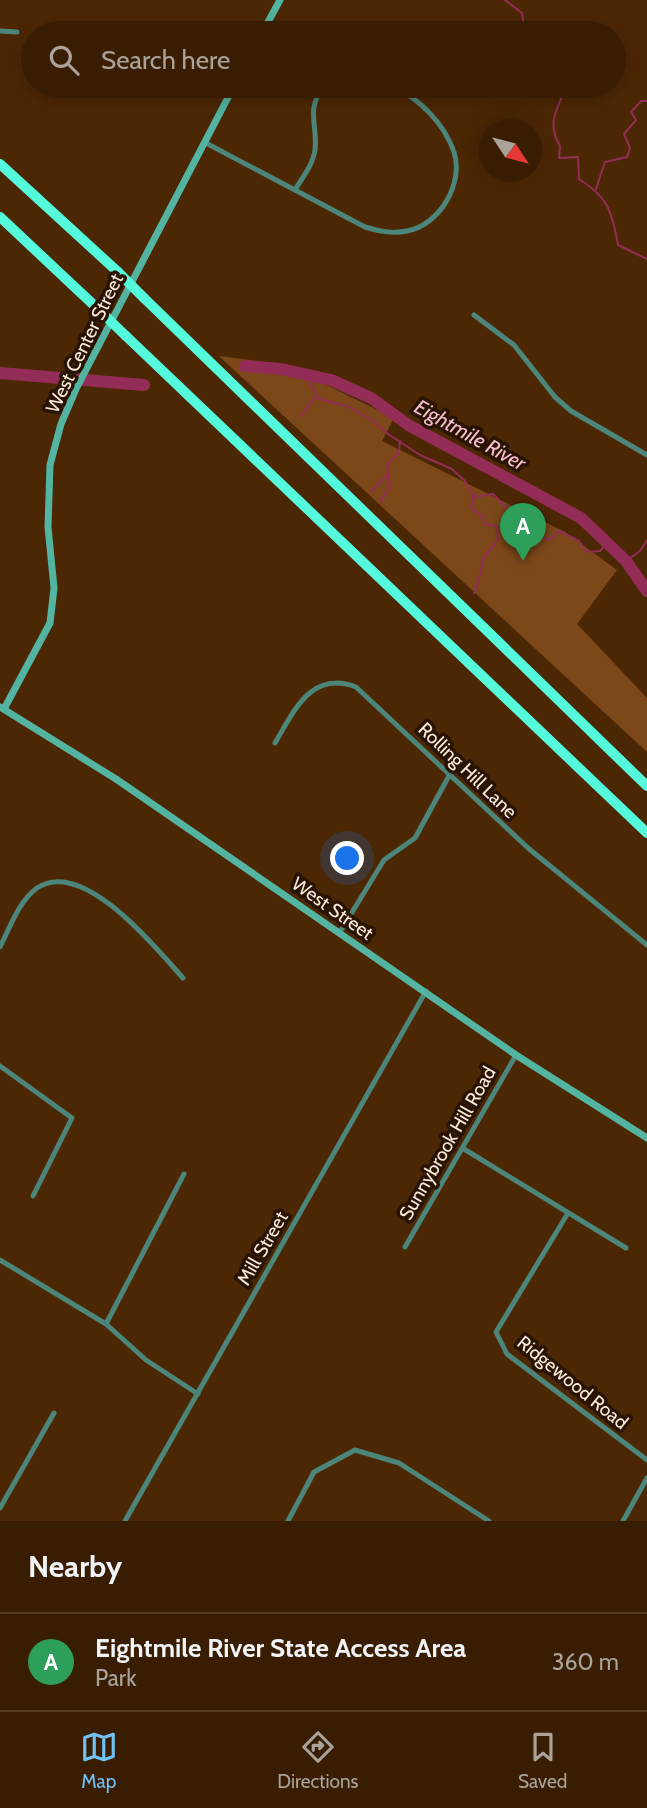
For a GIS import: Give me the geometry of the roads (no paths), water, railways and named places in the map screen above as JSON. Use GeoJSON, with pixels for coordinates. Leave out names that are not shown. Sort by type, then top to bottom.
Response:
{"type":"FeatureCollection","features":[{"type":"Feature","properties":{"kind":"highway"},"geometry":{"type":"LineString","coordinates":[[0,164],[118,272],[647,786]]}},
{"type":"Feature","properties":{"kind":"highway"},"geometry":{"type":"LineString","coordinates":[[0,217],[647,833]]}},
{"type":"Feature","properties":{"kind":"main road"},"geometry":{"type":"LineString","coordinates":[[269,21],[280,0]]}},
{"type":"Feature","properties":{"kind":"main road","name":"West Center Street"},"geometry":{"type":"LineString","coordinates":[[2,708],[43,640],[54,607],[48,485],[55,444],[76,389],[228,98]]}},
{"type":"Feature","properties":{"kind":"main road","name":"West Street"},"geometry":{"type":"LineString","coordinates":[[2,708],[116,779],[516,1055],[647,1138]]}},
{"type":"Feature","properties":{"kind":"street"},"geometry":{"type":"LineString","coordinates":[[0,31],[17,32]]}},
{"type":"Feature","properties":{"kind":"street"},"geometry":{"type":"LineString","coordinates":[[295,190],[313,160],[315,147],[312,112],[316,98]]}},
{"type":"Feature","properties":{"kind":"street"},"geometry":{"type":"LineString","coordinates":[[204,142],[365,227],[386,233],[410,231],[429,222],[446,203],[454,185],[455,155],[444,130],[421,103],[413,98]]}},
{"type":"Feature","properties":{"kind":"street"},"geometry":{"type":"LineString","coordinates":[[474,315],[514,345],[555,397],[570,411],[647,455]]}},
{"type":"Feature","properties":{"kind":"street","name":"Rolling Hill Lane"},"geometry":{"type":"LineString","coordinates":[[275,743],[307,693],[327,683],[347,683],[365,693],[528,848],[647,945]]}},
{"type":"Feature","properties":{"kind":"street"},"geometry":{"type":"LineString","coordinates":[[340,933],[384,860],[415,838],[450,774]]}},
{"type":"Feature","properties":{"kind":"street"},"geometry":{"type":"LineString","coordinates":[[0,947],[23,902],[38,887],[68,882],[83,888],[130,919],[183,978]]}},
{"type":"Feature","properties":{"kind":"street","name":"Mill Street"},"geometry":{"type":"LineString","coordinates":[[125,1521],[426,991]]}},
{"type":"Feature","properties":{"kind":"street","name":"Sunnybrook Hill Road"},"geometry":{"type":"LineString","coordinates":[[405,1247],[516,1055]]}},
{"type":"Feature","properties":{"kind":"street"},"geometry":{"type":"LineString","coordinates":[[0,1066],[72,1118],[33,1196]]}},
{"type":"Feature","properties":{"kind":"street"},"geometry":{"type":"LineString","coordinates":[[464,1149],[626,1248]]}},
{"type":"Feature","properties":{"kind":"street"},"geometry":{"type":"LineString","coordinates":[[106,1324],[184,1174]]}},
{"type":"Feature","properties":{"kind":"street","name":"Ridgewood Road"},"geometry":{"type":"LineString","coordinates":[[568,1213],[496,1332],[507,1354],[647,1461]]}},
{"type":"Feature","properties":{"kind":"street"},"geometry":{"type":"LineString","coordinates":[[0,1261],[106,1324],[146,1360],[198,1394]]}},
{"type":"Feature","properties":{"kind":"street"},"geometry":{"type":"LineString","coordinates":[[0,1508],[54,1413]]}},
{"type":"Feature","properties":{"kind":"street"},"geometry":{"type":"LineString","coordinates":[[288,1521],[314,1472],[355,1450],[400,1463],[489,1521]]}},
{"type":"Feature","properties":{"kind":"street"},"geometry":{"type":"LineString","coordinates":[[623,1521],[647,1478]]}},
{"type":"Feature","properties":{"kind":"waterway"},"geometry":{"type":"LineString","coordinates":[[505,0],[522,13],[523,21]]}},
{"type":"Feature","properties":{"kind":"waterway"},"geometry":{"type":"LineString","coordinates":[[562,98],[553,124],[560,146],[559,158],[578,157],[579,179],[603,199],[611,214],[618,245],[647,259]]}},
{"type":"Feature","properties":{"kind":"waterway"},"geometry":{"type":"LineString","coordinates":[[596,189],[605,162],[627,157],[630,148],[624,134],[636,120],[631,112],[641,101],[647,101]]}},
{"type":"Feature","properties":{"kind":"waterway","name":"Eightmile River"},"geometry":{"type":"LineString","coordinates":[[245,366],[281,369],[331,380],[371,398],[410,426],[581,518],[626,561],[647,591]]}},
{"type":"Feature","properties":{"kind":"waterway","name":"Eightmile River"},"geometry":{"type":"LineString","coordinates":[[0,373],[144,385]]}},
{"type":"Feature","properties":{"kind":"waterway"},"geometry":{"type":"LineString","coordinates":[[305,375],[319,399],[347,406],[372,420],[420,455],[452,469],[465,481],[474,497],[493,494],[522,530],[534,540],[539,536],[550,540],[559,531],[579,541],[587,552],[600,551],[607,543]]}},
{"type":"Feature","properties":{"kind":"waterway"},"geometry":{"type":"LineString","coordinates":[[301,416],[315,397]]}},
{"type":"Feature","properties":{"kind":"waterway"},"geometry":{"type":"LineString","coordinates":[[380,502],[390,487],[387,465],[399,452],[400,441]]}},
{"type":"Feature","properties":{"kind":"waterway"},"geometry":{"type":"LineString","coordinates":[[371,491],[388,474]]}},
{"type":"Feature","properties":{"kind":"waterway"},"geometry":{"type":"LineString","coordinates":[[473,496],[471,508],[482,516],[485,524],[496,526],[497,533],[495,543],[483,560],[474,593]]}},
{"type":"Feature","properties":{"kind":"waterway"},"geometry":{"type":"LineString","coordinates":[[626,561],[640,551],[647,540]]}},
{"type":"Feature","properties":{"kind":"place","name":"Eightmile River State Access Area"},"geometry":{"type":"Point","coordinates":[523,561]}}]}
